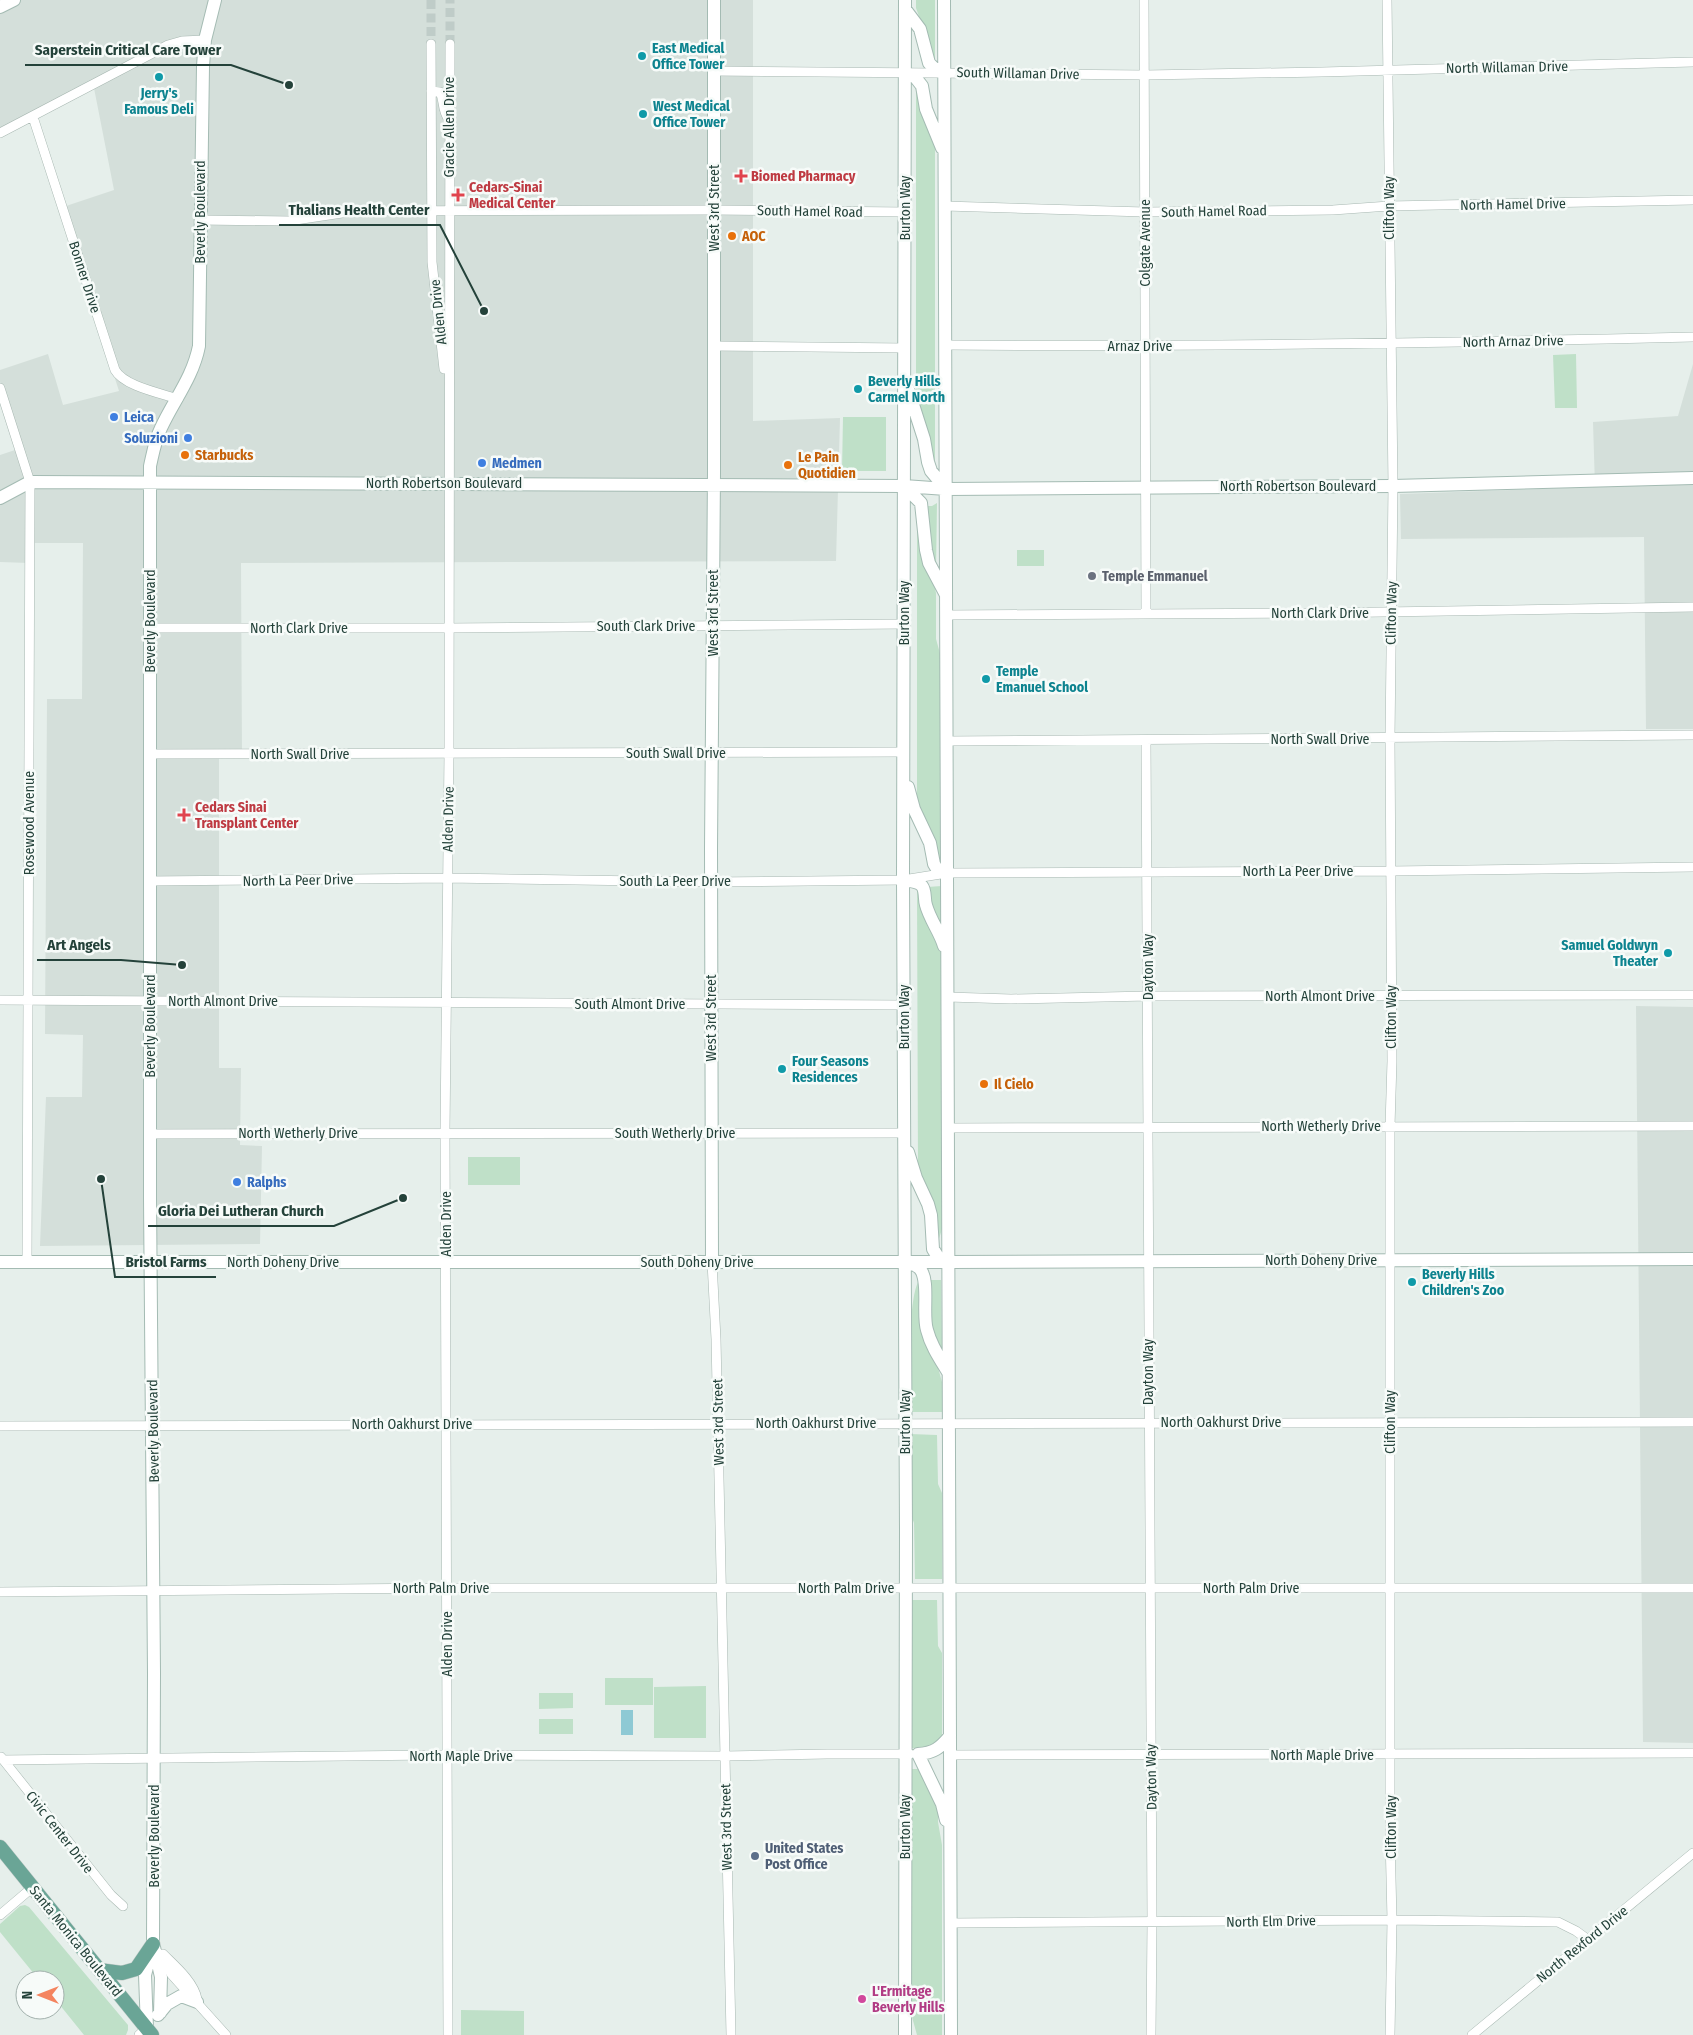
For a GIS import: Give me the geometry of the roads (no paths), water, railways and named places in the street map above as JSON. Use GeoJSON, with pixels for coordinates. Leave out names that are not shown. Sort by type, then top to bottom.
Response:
{"type":"FeatureCollection","features":[{"type":"Feature","properties":{"kind":"main road"},"geometry":{"type":"LineString","coordinates":[[0,7],[14,0]]}},
{"type":"Feature","properties":{"kind":"main road","name":"Beverly Boulevard"},"geometry":{"type":"LineString","coordinates":[[160,2013],[161,1977],[153,1944],[150,466],[156,439],[191,373],[199,346],[203,74],[205,40],[215,0]]}},
{"type":"Feature","properties":{"kind":"main road","name":"West 3rd Street"},"geometry":{"type":"LineString","coordinates":[[712,1262],[711,752],[714,486],[714,0]]}},
{"type":"Feature","properties":{"kind":"main road"},"geometry":{"type":"LineString","coordinates":[[944,0],[951,2035]]}},
{"type":"Feature","properties":{"kind":"main road"},"geometry":{"type":"LineString","coordinates":[[905,5],[920,29],[929,63],[934,68],[945,72]]}},
{"type":"Feature","properties":{"kind":"main road","name":"Burton Way"},"geometry":{"type":"LineString","coordinates":[[905,5],[905,379],[898,486],[904,624],[905,1588],[912,1754],[905,2035]]}},
{"type":"Feature","properties":{"kind":"main road"},"geometry":{"type":"LineString","coordinates":[[904,73],[915,77],[922,86],[926,110],[934,125],[945,158]]}},
{"type":"Feature","properties":{"kind":"main road"},"geometry":{"type":"LineString","coordinates":[[905,379],[924,439],[931,471],[946,489]]}},
{"type":"Feature","properties":{"kind":"main road","name":"North Robertson Boulevard"},"geometry":{"type":"LineString","coordinates":[[0,498],[30,482],[898,486],[946,489],[1393,486],[1693,478]]}},
{"type":"Feature","properties":{"kind":"main road"},"geometry":{"type":"LineString","coordinates":[[898,486],[921,503],[926,550],[932,568],[947,597]]}},
{"type":"Feature","properties":{"kind":"main road"},"geometry":{"type":"LineString","coordinates":[[904,775],[914,809],[930,842],[934,864],[937,869],[948,873]]}},
{"type":"Feature","properties":{"kind":"main road"},"geometry":{"type":"LineString","coordinates":[[903,880],[919,883],[923,888],[926,905],[941,935],[948,958]]}},
{"type":"Feature","properties":{"kind":"main road"},"geometry":{"type":"LineString","coordinates":[[905,1137],[916,1178],[931,1215],[933,1249],[938,1257],[949,1262]]}},
{"type":"Feature","properties":{"kind":"main road","name":"North Doheny Drive"},"geometry":{"type":"LineString","coordinates":[[949,1262],[1693,1259]]}},
{"type":"Feature","properties":{"kind":"main road"},"geometry":{"type":"LineString","coordinates":[[904,1261],[916,1266],[924,1274],[927,1332],[949,1373]]}},
{"type":"Feature","properties":{"kind":"main road","name":"North Doheny Drive"},"geometry":{"type":"LineString","coordinates":[[0,1262],[446,1262]]}},
{"type":"Feature","properties":{"kind":"main road","name":"South Doheny Drive"},"geometry":{"type":"LineString","coordinates":[[446,1262],[949,1262]]}},
{"type":"Feature","properties":{"kind":"main road"},"geometry":{"type":"LineString","coordinates":[[950,1736],[941,1748],[931,1753],[912,1754],[942,1804],[950,1837]]}},
{"type":"Feature","properties":{"kind":"main road","name":"Santa Monica Boulevard"},"geometry":{"type":"LineString","coordinates":[[0,1847],[99,1970],[146,2033]]}},
{"type":"Feature","properties":{"kind":"main road"},"geometry":{"type":"LineString","coordinates":[[99,1970],[122,1972],[136,1969],[153,1944]]}},
{"type":"Feature","properties":{"kind":"main road","name":"Beverly Boulevard"},"geometry":{"type":"LineString","coordinates":[[146,2033],[145,1975],[153,1944]]}},
{"type":"Feature","properties":{"kind":"main road"},"geometry":{"type":"LineString","coordinates":[[146,2033],[167,2004],[181,1996],[197,2002]]}},
{"type":"Feature","properties":{"kind":"street","name":"Colgate Avenue"},"geometry":{"type":"LineString","coordinates":[[1144,0],[1145,487]]}},
{"type":"Feature","properties":{"kind":"street","name":"Clifton Way"},"geometry":{"type":"LineString","coordinates":[[1387,0],[1393,486],[1390,738],[1390,1755],[1392,1920],[1390,2035]]}},
{"type":"Feature","properties":{"kind":"street"},"geometry":{"type":"LineString","coordinates":[[0,133],[168,45],[182,41],[205,40]]}},
{"type":"Feature","properties":{"kind":"street","name":"Gracie Allen Drive"},"geometry":{"type":"LineString","coordinates":[[431,44],[431,210]]}},
{"type":"Feature","properties":{"kind":"street","name":"Gracie Allen Drive"},"geometry":{"type":"LineString","coordinates":[[448,210],[450,44]]}},
{"type":"Feature","properties":{"kind":"street","name":"North Willaman Drive"},"geometry":{"type":"LineString","coordinates":[[1322,72],[1693,62]]}},
{"type":"Feature","properties":{"kind":"street","name":"South Willaman Drive"},"geometry":{"type":"LineString","coordinates":[[714,70],[1144,75],[1322,72]]}},
{"type":"Feature","properties":{"kind":"street"},"geometry":{"type":"LineString","coordinates":[[431,91],[440,92],[443,97],[443,110],[449,121]]}},
{"type":"Feature","properties":{"kind":"street","name":"Bonner Drive"},"geometry":{"type":"LineString","coordinates":[[33,117],[115,370],[118,375],[127,381],[178,399]]}},
{"type":"Feature","properties":{"kind":"street","name":"North Hamel Drive"},"geometry":{"type":"LineString","coordinates":[[1333,210],[1389,206],[1693,200]]}},
{"type":"Feature","properties":{"kind":"street","name":"South Hamel Road"},"geometry":{"type":"LineString","coordinates":[[946,206],[1145,212],[1333,210]]}},
{"type":"Feature","properties":{"kind":"street","name":"South Hamel Road"},"geometry":{"type":"LineString","coordinates":[[200,220],[289,221],[355,211],[431,210],[906,212]]}},
{"type":"Feature","properties":{"kind":"street","name":"Alden Drive"},"geometry":{"type":"LineString","coordinates":[[431,210],[432,262],[449,414]]}},
{"type":"Feature","properties":{"kind":"street","name":"Alden Drive"},"geometry":{"type":"LineString","coordinates":[[448,210],[449,753],[446,1002],[448,2035]]}},
{"type":"Feature","properties":{"kind":"street","name":"North Arnaz Drive"},"geometry":{"type":"LineString","coordinates":[[1333,344],[1693,337]]}},
{"type":"Feature","properties":{"kind":"street","name":"Arnaz Drive"},"geometry":{"type":"LineString","coordinates":[[946,345],[1146,346],[1333,344]]}},
{"type":"Feature","properties":{"kind":"street"},"geometry":{"type":"LineString","coordinates":[[713,346],[905,348]]}},
{"type":"Feature","properties":{"kind":"street","name":"Rosewood Avenue"},"geometry":{"type":"LineString","coordinates":[[0,388],[30,482],[27,1262]]}},
{"type":"Feature","properties":{"kind":"street"},"geometry":{"type":"LineString","coordinates":[[1145,487],[1146,613]]}},
{"type":"Feature","properties":{"kind":"street","name":"North Clark Drive"},"geometry":{"type":"LineString","coordinates":[[947,615],[1392,612],[1693,607]]}},
{"type":"Feature","properties":{"kind":"street","name":"South Clark Drive"},"geometry":{"type":"LineString","coordinates":[[448,628],[904,624]]}},
{"type":"Feature","properties":{"kind":"street","name":"North Clark Drive"},"geometry":{"type":"LineString","coordinates":[[150,628],[448,628]]}},
{"type":"Feature","properties":{"kind":"street","name":"North Swall Drive"},"geometry":{"type":"LineString","coordinates":[[947,742],[1693,735]]}},
{"type":"Feature","properties":{"kind":"street","name":"Dayton Way"},"geometry":{"type":"LineString","coordinates":[[1146,740],[1151,2035]]}},
{"type":"Feature","properties":{"kind":"street","name":"South Swall Drive"},"geometry":{"type":"LineString","coordinates":[[449,753],[904,752]]}},
{"type":"Feature","properties":{"kind":"street","name":"North Swall Drive"},"geometry":{"type":"LineString","coordinates":[[150,754],[449,753]]}},
{"type":"Feature","properties":{"kind":"street","name":"North La Peer Drive"},"geometry":{"type":"LineString","coordinates":[[903,880],[948,873],[1390,871],[1693,867]]}},
{"type":"Feature","properties":{"kind":"street","name":"North La Peer Drive"},"geometry":{"type":"LineString","coordinates":[[150,881],[447,878]]}},
{"type":"Feature","properties":{"kind":"street","name":"South La Peer Drive"},"geometry":{"type":"LineString","coordinates":[[447,878],[711,882],[903,880]]}},
{"type":"Feature","properties":{"kind":"street","name":"North Almont Drive"},"geometry":{"type":"LineString","coordinates":[[948,997],[1021,999],[1148,996],[1693,995]]}},
{"type":"Feature","properties":{"kind":"street","name":"North Almont Drive"},"geometry":{"type":"LineString","coordinates":[[0,1000],[446,1002]]}},
{"type":"Feature","properties":{"kind":"street","name":"South Almont Drive"},"geometry":{"type":"LineString","coordinates":[[446,1002],[904,1005]]}},
{"type":"Feature","properties":{"kind":"street","name":"North Wetherly Drive"},"geometry":{"type":"LineString","coordinates":[[948,1128],[1693,1126]]}},
{"type":"Feature","properties":{"kind":"street","name":"North Wetherly Drive"},"geometry":{"type":"LineString","coordinates":[[150,1134],[446,1132]]}},
{"type":"Feature","properties":{"kind":"street","name":"South Wetherly Drive"},"geometry":{"type":"LineString","coordinates":[[446,1132],[711,1133],[905,1137]]}},
{"type":"Feature","properties":{"kind":"street","name":"West 3rd Street"},"geometry":{"type":"LineString","coordinates":[[712,1262],[716,1339],[731,2035]]}},
{"type":"Feature","properties":{"kind":"street","name":"North Oakhurst Drive"},"geometry":{"type":"LineString","coordinates":[[0,1426],[905,1422],[1693,1422]]}},
{"type":"Feature","properties":{"kind":"street","name":"North Palm Drive"},"geometry":{"type":"LineString","coordinates":[[0,1592],[448,1588],[1693,1588]]}},
{"type":"Feature","properties":{"kind":"street","name":"North Maple Drive"},"geometry":{"type":"LineString","coordinates":[[950,1755],[1693,1753]]}},
{"type":"Feature","properties":{"kind":"street","name":"North Maple Drive"},"geometry":{"type":"LineString","coordinates":[[2,1758],[912,1754]]}},
{"type":"Feature","properties":{"kind":"street","name":"Civic Center Drive"},"geometry":{"type":"LineString","coordinates":[[2,1758],[111,1895],[123,1906]]}},
{"type":"Feature","properties":{"kind":"street","name":"North Rexford Drive"},"geometry":{"type":"LineString","coordinates":[[1472,2035],[1693,1853]]}},
{"type":"Feature","properties":{"kind":"street"},"geometry":{"type":"LineString","coordinates":[[0,1915],[33,1887]]}},
{"type":"Feature","properties":{"kind":"street","name":"North Elm Drive"},"geometry":{"type":"LineString","coordinates":[[951,1923],[1392,1920],[1558,1922],[1587,1939]]}},
{"type":"Feature","properties":{"kind":"street"},"geometry":{"type":"LineString","coordinates":[[153,1944],[189,1982],[196,1992],[197,2002],[226,2035]]}},
{"type":"Feature","properties":{"kind":"water"},"geometry":{"type":"Polygon","coordinates":[[[621,1710],[633,1710],[633,1735],[621,1735],[621,1710]]]}},
{"type":"Feature","properties":{"kind":"tunnel"},"geometry":{"type":"LineString","coordinates":[[431,0],[431,44]]}},
{"type":"Feature","properties":{"kind":"tunnel"},"geometry":{"type":"LineString","coordinates":[[450,0],[450,44]]}},
{"type":"Feature","properties":{"kind":"place","name":"East Medical Office Tower"},"geometry":{"type":"Point","coordinates":[642,56]}},
{"type":"Feature","properties":{"kind":"place","name":"Jerry's Famous Deli"},"geometry":{"type":"Point","coordinates":[159,77]}},
{"type":"Feature","properties":{"kind":"place","name":"Saperstein Critical Care Tower"},"geometry":{"type":"Point","coordinates":[289,85]}},
{"type":"Feature","properties":{"kind":"place","name":"West Medical Office Tower"},"geometry":{"type":"Point","coordinates":[643,114]}},
{"type":"Feature","properties":{"kind":"place","name":"Biomed Pharmacy"},"geometry":{"type":"Point","coordinates":[741,176]}},
{"type":"Feature","properties":{"kind":"place","name":"Cedars-Sinai Medical Center"},"geometry":{"type":"Point","coordinates":[458,195]}},
{"type":"Feature","properties":{"kind":"place","name":"AOC"},"geometry":{"type":"Point","coordinates":[732,236]}},
{"type":"Feature","properties":{"kind":"place","name":"Thalians Health Center"},"geometry":{"type":"Point","coordinates":[484,311]}},
{"type":"Feature","properties":{"kind":"place","name":"Beverly Hills Carmel North"},"geometry":{"type":"Point","coordinates":[858,389]}},
{"type":"Feature","properties":{"kind":"place","name":"Leica"},"geometry":{"type":"Point","coordinates":[114,417]}},
{"type":"Feature","properties":{"kind":"place","name":"Soluzioni"},"geometry":{"type":"Point","coordinates":[188,438]}},
{"type":"Feature","properties":{"kind":"place","name":"Starbucks"},"geometry":{"type":"Point","coordinates":[185,455]}},
{"type":"Feature","properties":{"kind":"place","name":"Medmen"},"geometry":{"type":"Point","coordinates":[482,463]}},
{"type":"Feature","properties":{"kind":"place","name":"Le Pain Quotidien"},"geometry":{"type":"Point","coordinates":[788,465]}},
{"type":"Feature","properties":{"kind":"place","name":"Temple Emmanuel"},"geometry":{"type":"Point","coordinates":[1092,576]}},
{"type":"Feature","properties":{"kind":"place","name":"Temple Emanuel School"},"geometry":{"type":"Point","coordinates":[986,679]}},
{"type":"Feature","properties":{"kind":"place","name":"Cedars Sinai Transplant Center"},"geometry":{"type":"Point","coordinates":[184,815]}},
{"type":"Feature","properties":{"kind":"place","name":"Samuel Goldwyn Theater"},"geometry":{"type":"Point","coordinates":[1668,953]}},
{"type":"Feature","properties":{"kind":"place","name":"Art Angels"},"geometry":{"type":"Point","coordinates":[182,965]}},
{"type":"Feature","properties":{"kind":"place","name":"Four Seasons Residences"},"geometry":{"type":"Point","coordinates":[782,1069]}},
{"type":"Feature","properties":{"kind":"place","name":"Il Cielo"},"geometry":{"type":"Point","coordinates":[984,1084]}},
{"type":"Feature","properties":{"kind":"place","name":"Bristol Farms"},"geometry":{"type":"Point","coordinates":[101,1179]}},
{"type":"Feature","properties":{"kind":"place","name":"Ralphs"},"geometry":{"type":"Point","coordinates":[237,1182]}},
{"type":"Feature","properties":{"kind":"place","name":"Gloria Dei Lutheran Church"},"geometry":{"type":"Point","coordinates":[403,1198]}},
{"type":"Feature","properties":{"kind":"place","name":"Beverly Hills Children's Zoo"},"geometry":{"type":"Point","coordinates":[1412,1282]}},
{"type":"Feature","properties":{"kind":"place","name":"United States Post Office"},"geometry":{"type":"Point","coordinates":[755,1856]}},
{"type":"Feature","properties":{"kind":"place","name":"L'Ermitage Beverly Hills"},"geometry":{"type":"Point","coordinates":[862,1999]}}]}
